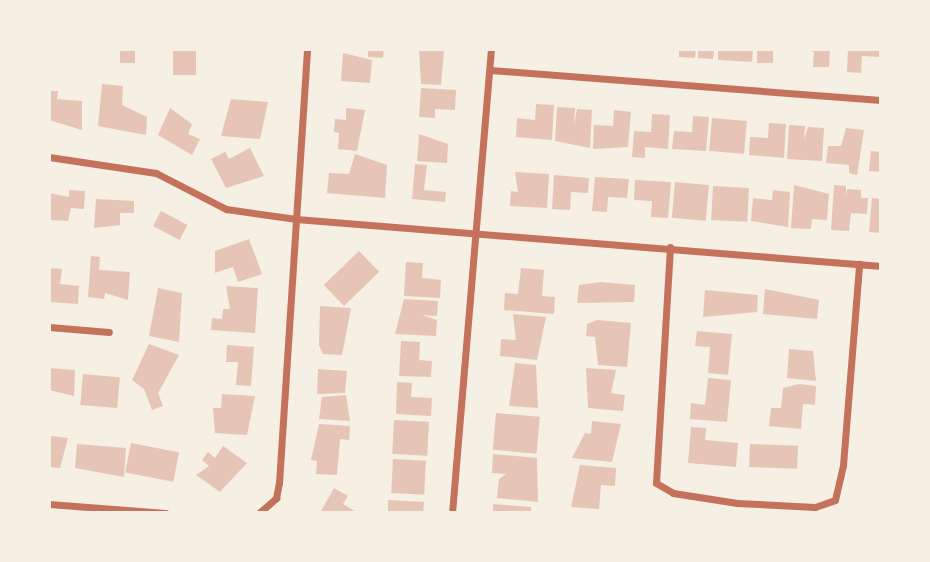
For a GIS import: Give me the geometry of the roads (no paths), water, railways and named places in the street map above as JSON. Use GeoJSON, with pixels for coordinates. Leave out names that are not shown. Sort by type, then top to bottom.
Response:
{"type":"FeatureCollection","features":[{"type":"Feature","properties":{"kind":"street"},"geometry":{"type":"LineString","coordinates":[[262,512],[279,483],[307,49]]}},
{"type":"Feature","properties":{"kind":"street"},"geometry":{"type":"LineString","coordinates":[[452,513],[491,49]]}},
{"type":"Feature","properties":{"kind":"street"},"geometry":{"type":"LineString","coordinates":[[490,70],[881,100]]}},
{"type":"Feature","properties":{"kind":"street"},"geometry":{"type":"LineString","coordinates":[[49,158],[124,165],[156,173],[226,209],[296,219],[881,266]]}},
{"type":"Feature","properties":{"kind":"street"},"geometry":{"type":"LineString","coordinates":[[670,247],[656,483],[674,493],[737,503],[815,507],[835,500],[842,474],[859,264]]}},
{"type":"Feature","properties":{"kind":"street"},"geometry":{"type":"LineString","coordinates":[[49,327],[109,332]]}},
{"type":"Feature","properties":{"kind":"street"},"geometry":{"type":"LineString","coordinates":[[49,504],[166,513]]}}]}
